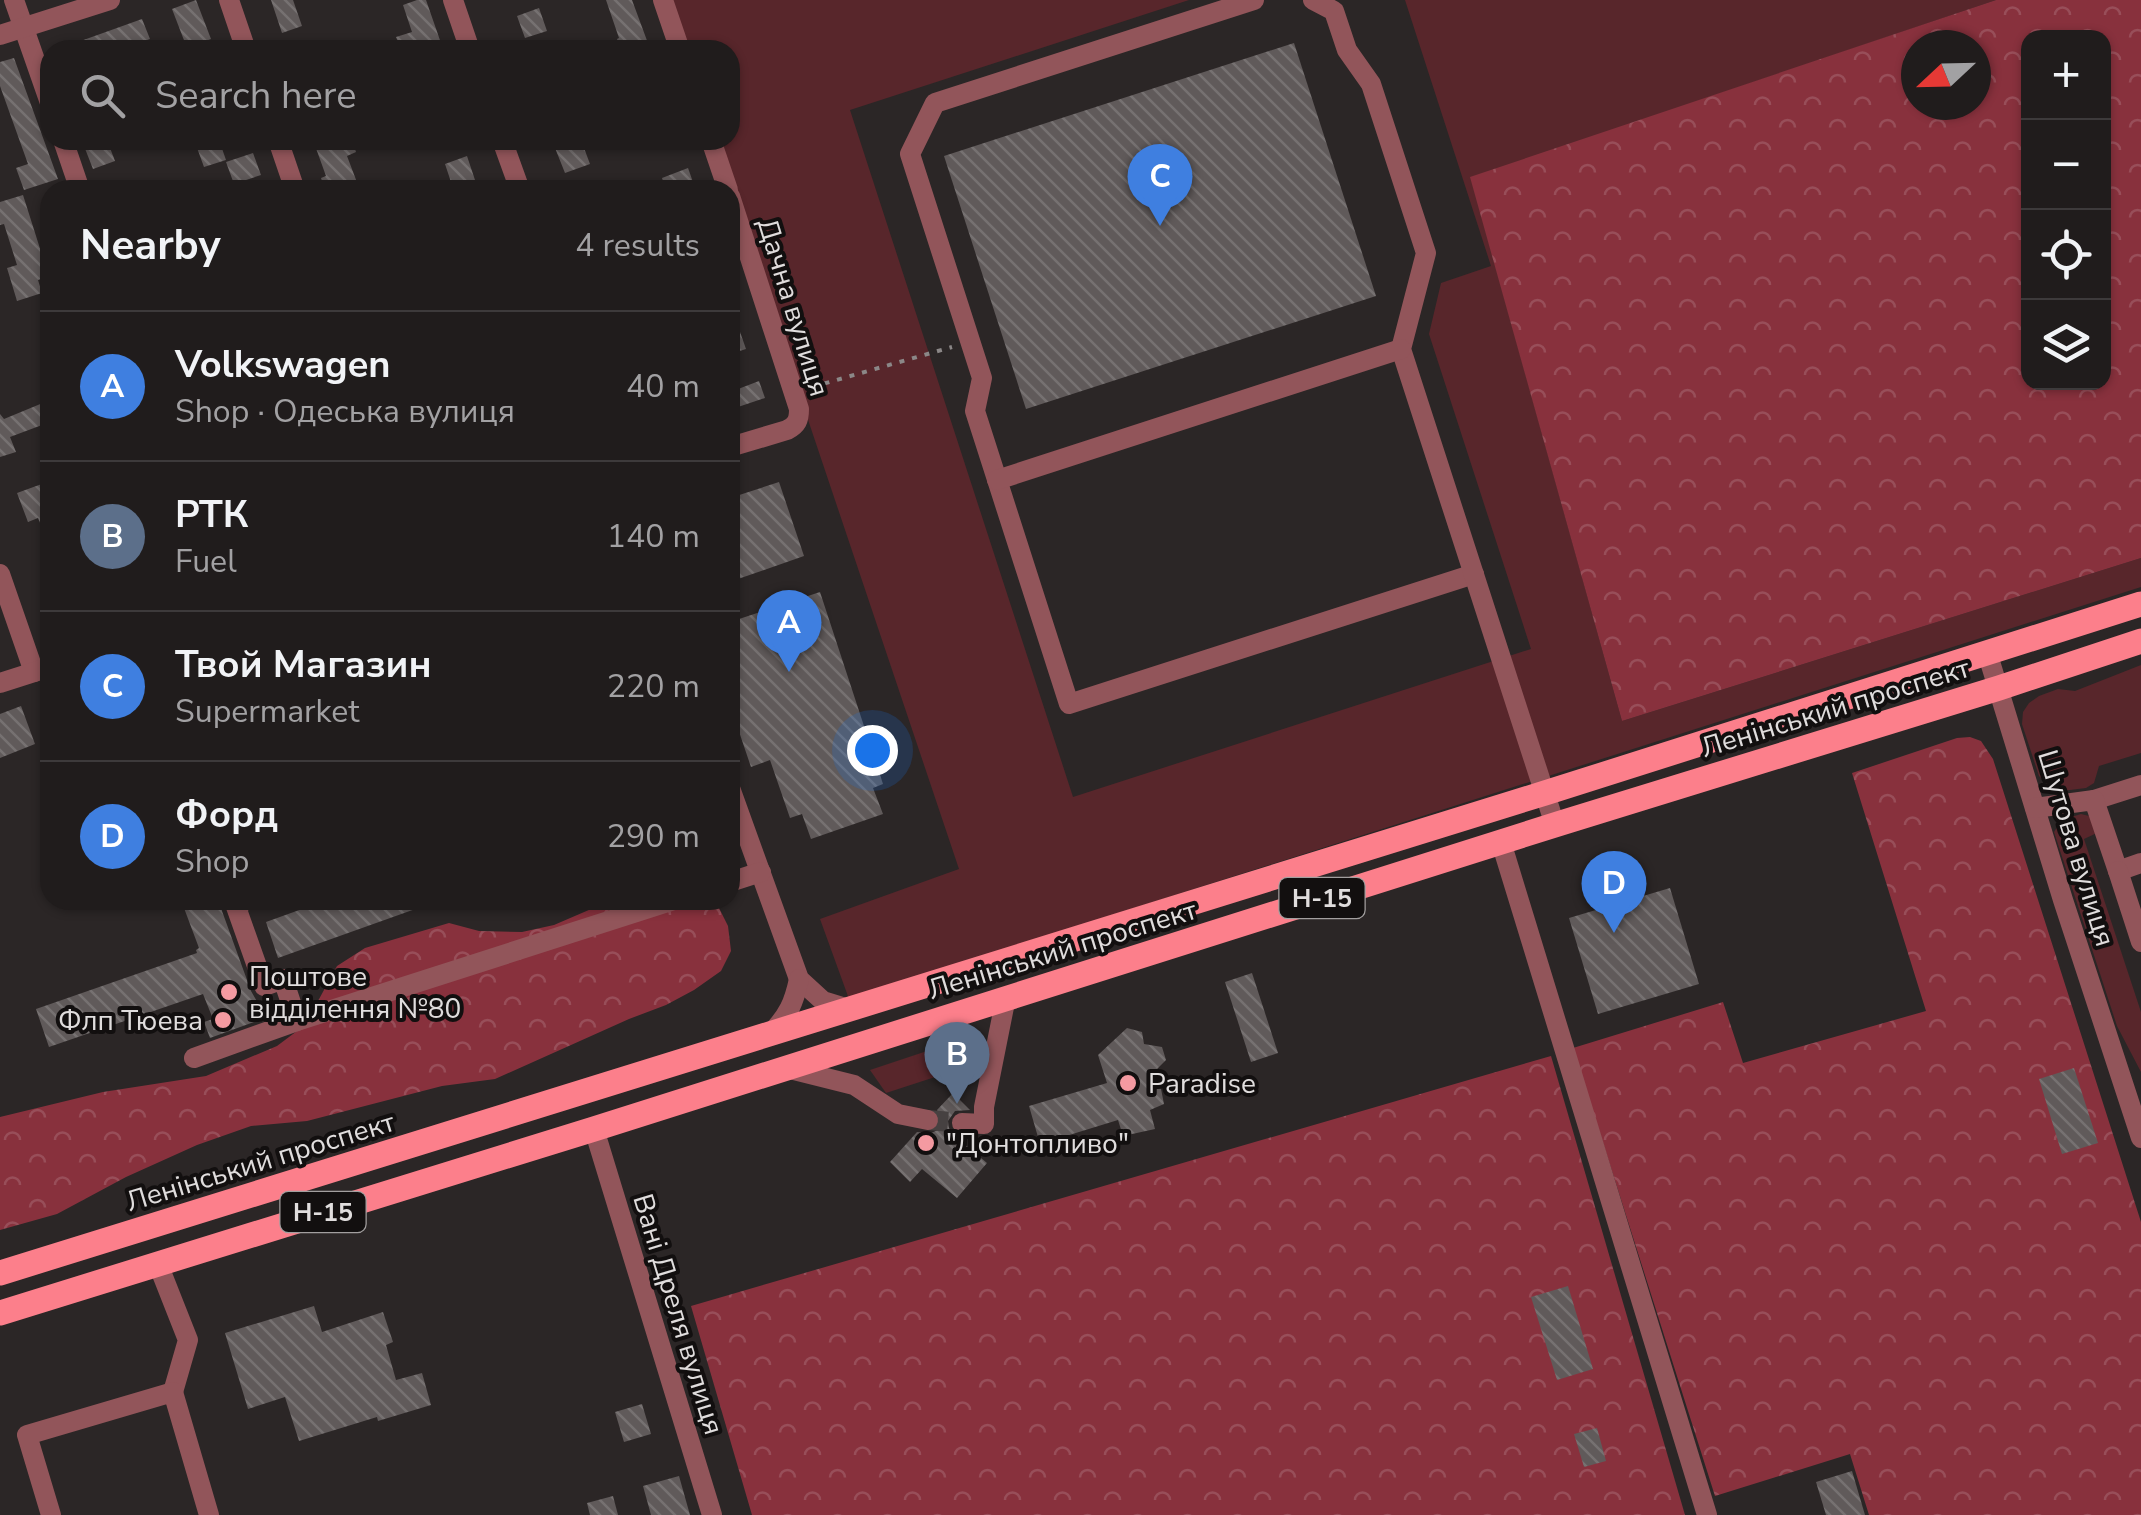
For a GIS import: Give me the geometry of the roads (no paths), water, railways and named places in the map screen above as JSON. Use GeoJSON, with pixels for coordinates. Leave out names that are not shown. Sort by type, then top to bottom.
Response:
{"type":"FeatureCollection","features":[{"type":"Feature","properties":{"kind":"main road","name":"Ленінський проспект"},"geometry":{"type":"LineString","coordinates":[[0,1274],[2141,604]]}},
{"type":"Feature","properties":{"kind":"main road","name":"Ленінський проспект"},"geometry":{"type":"LineString","coordinates":[[0,1313],[2141,640]]}},
{"type":"Feature","properties":{"kind":"main road"},"geometry":{"type":"LineString","coordinates":[[634,1076],[646,1111]]}},
{"type":"Feature","properties":{"kind":"street"},"geometry":{"type":"LineString","coordinates":[[14,0],[40,73]]}},
{"type":"Feature","properties":{"kind":"street"},"geometry":{"type":"LineString","coordinates":[[0,34],[110,0]]}},
{"type":"Feature","properties":{"kind":"street"},"geometry":{"type":"LineString","coordinates":[[229,0],[243,40]]}},
{"type":"Feature","properties":{"kind":"street"},"geometry":{"type":"LineString","coordinates":[[453,0],[467,40]]}},
{"type":"Feature","properties":{"kind":"street"},"geometry":{"type":"LineString","coordinates":[[663,0],[677,40]]}},
{"type":"Feature","properties":{"kind":"street"},"geometry":{"type":"LineString","coordinates":[[1254,0],[936,103],[910,154],[982,378],[975,411],[1069,704],[1474,574]]}},
{"type":"Feature","properties":{"kind":"street"},"geometry":{"type":"LineString","coordinates":[[1313,0],[1334,11],[1347,50],[1371,84],[1426,252],[1402,349],[1556,825]]}},
{"type":"Feature","properties":{"kind":"street"},"geometry":{"type":"LineString","coordinates":[[66,150],[77,180]]}},
{"type":"Feature","properties":{"kind":"street"},"geometry":{"type":"LineString","coordinates":[[281,150],[292,180]]}},
{"type":"Feature","properties":{"kind":"street"},"geometry":{"type":"LineString","coordinates":[[506,150],[516,180]]}},
{"type":"Feature","properties":{"kind":"street","name":"Дачна вулиця"},"geometry":{"type":"LineString","coordinates":[[714,150],[725,180]]}},
{"type":"Feature","properties":{"kind":"street","name":"Дачна вулиця"},"geometry":{"type":"LineString","coordinates":[[740,227],[799,418],[796,426],[788,430],[740,443]]}},
{"type":"Feature","properties":{"kind":"street"},"geometry":{"type":"LineString","coordinates":[[996,480],[1402,349]]}},
{"type":"Feature","properties":{"kind":"street"},"geometry":{"type":"LineString","coordinates":[[0,574],[40,664]]}},
{"type":"Feature","properties":{"kind":"street","name":"Шутова вулиця"},"geometry":{"type":"LineString","coordinates":[[1987,652],[2141,1138]]}},
{"type":"Feature","properties":{"kind":"street"},"geometry":{"type":"LineString","coordinates":[[0,684],[40,670]]}},
{"type":"Feature","properties":{"kind":"street"},"geometry":{"type":"LineString","coordinates":[[2035,808],[2094,800],[2141,785]]}},
{"type":"Feature","properties":{"kind":"street"},"geometry":{"type":"LineString","coordinates":[[2094,800],[2141,942]]}},
{"type":"Feature","properties":{"kind":"street"},"geometry":{"type":"LineString","coordinates":[[740,815],[799,979],[823,1002],[849,1009]]}},
{"type":"Feature","properties":{"kind":"street"},"geometry":{"type":"LineString","coordinates":[[1501,842],[1707,1515]]}},
{"type":"Feature","properties":{"kind":"street"},"geometry":{"type":"LineString","coordinates":[[2118,871],[2141,864]]}},
{"type":"Feature","properties":{"kind":"street"},"geometry":{"type":"LineString","coordinates":[[740,879],[761,872]]}},
{"type":"Feature","properties":{"kind":"street"},"geometry":{"type":"LineString","coordinates":[[237,910],[264,986],[283,979],[297,1021]]}},
{"type":"Feature","properties":{"kind":"street"},"geometry":{"type":"LineString","coordinates":[[194,1058],[643,910]]}},
{"type":"Feature","properties":{"kind":"street"},"geometry":{"type":"LineString","coordinates":[[772,1033],[788,1016],[799,979]]}},
{"type":"Feature","properties":{"kind":"street"},"geometry":{"type":"LineString","coordinates":[[962,1123],[984,1124],[1006,998]]}},
{"type":"Feature","properties":{"kind":"street"},"geometry":{"type":"LineString","coordinates":[[784,1068],[854,1085],[898,1114],[928,1120]]}},
{"type":"Feature","properties":{"kind":"street","name":"Вані Дреля вулиця"},"geometry":{"type":"LineString","coordinates":[[594,1129],[712,1515]]}},
{"type":"Feature","properties":{"kind":"street"},"geometry":{"type":"LineString","coordinates":[[158,1264],[188,1340],[173,1392],[210,1515]]}},
{"type":"Feature","properties":{"kind":"street"},"geometry":{"type":"LineString","coordinates":[[51,1515],[27,1435],[173,1392]]}},
{"type":"Feature","properties":{"kind":"tunnel"},"geometry":{"type":"LineString","coordinates":[[928,1120],[962,1123]]}},
{"type":"Feature","properties":{"kind":"place","name":"Твой Магазин"},"geometry":{"type":"Point","coordinates":[1160,226]}},
{"type":"Feature","properties":{"kind":"place","name":"Volkswagen"},"geometry":{"type":"Point","coordinates":[789,672]}},
{"type":"Feature","properties":{"kind":"place","name":"Форд"},"geometry":{"type":"Point","coordinates":[1614,933]}},
{"type":"Feature","properties":{"kind":"place","name":"Поштове відділення №80"},"geometry":{"type":"Point","coordinates":[229,992]}},
{"type":"Feature","properties":{"kind":"place","name":"Флп Тюева"},"geometry":{"type":"Point","coordinates":[223,1020]}},
{"type":"Feature","properties":{"kind":"place","name":"Paradise"},"geometry":{"type":"Point","coordinates":[1128,1083]}},
{"type":"Feature","properties":{"kind":"place","name":"РТК"},"geometry":{"type":"Point","coordinates":[957,1104]}},
{"type":"Feature","properties":{"kind":"place","name":"\"Донтопливо\""},"geometry":{"type":"Point","coordinates":[926,1143]}}]}
